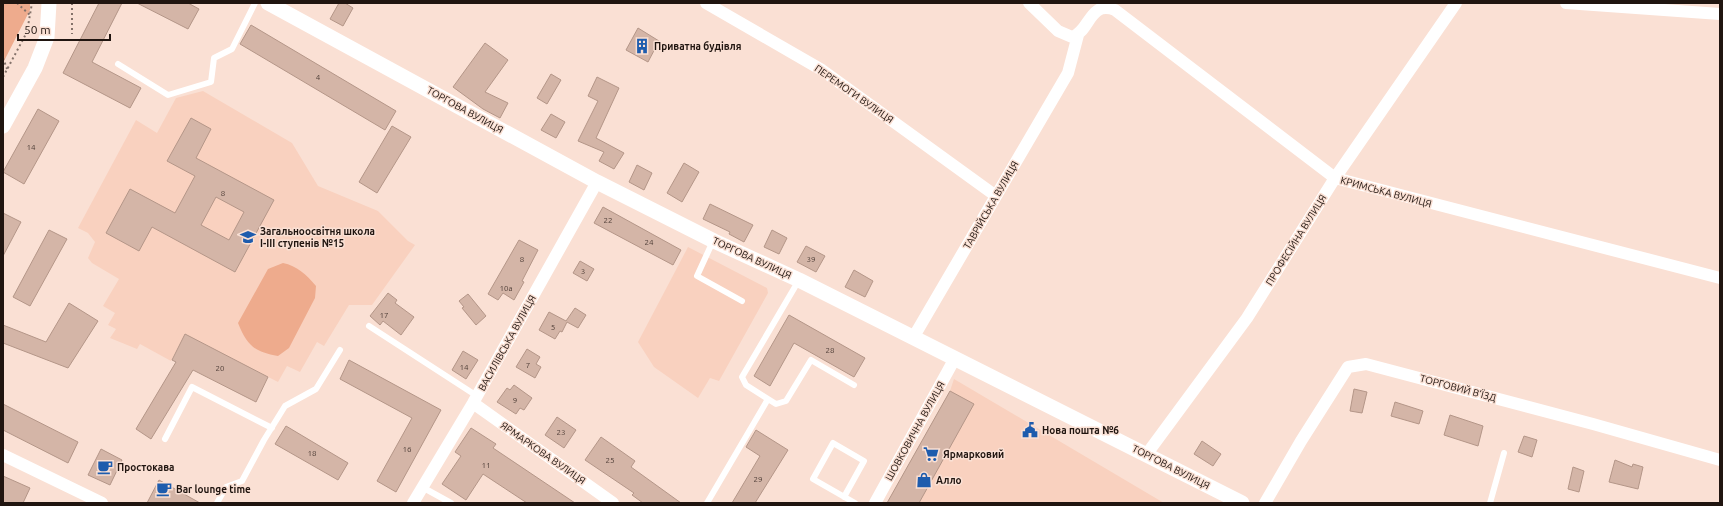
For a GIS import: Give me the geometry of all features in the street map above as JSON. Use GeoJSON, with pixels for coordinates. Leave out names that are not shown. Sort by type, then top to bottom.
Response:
{"type":"FeatureCollection","features":[{"type":"Feature","properties":{"kind":"street"},"geometry":{"type":"LineString","coordinates":[[3,126],[35,68],[47,37],[49,3]]}},
{"type":"Feature","properties":{"kind":"street","name":"ТОРГОВА ВУЛИЦЯ"},"geometry":{"type":"LineString","coordinates":[[268,3],[597,182],[714,241],[799,280],[954,360],[1242,503]]}},
{"type":"Feature","properties":{"kind":"street","name":"ПЕРЕМОГИ ВУЛИЦЯ"},"geometry":{"type":"LineString","coordinates":[[706,3],[822,70],[996,196]]}},
{"type":"Feature","properties":{"kind":"street","name":"ПРОФЕСІЙНА ВУЛИЦЯ"},"geometry":{"type":"LineString","coordinates":[[1146,455],[1247,318],[1335,178],[1456,3]]}},
{"type":"Feature","properties":{"kind":"street"},"geometry":{"type":"LineString","coordinates":[[1566,3],[1720,14]]}},
{"type":"Feature","properties":{"kind":"street"},"geometry":{"type":"LineString","coordinates":[[1033,4],[1058,31],[1068,37],[1078,35]]}},
{"type":"Feature","properties":{"kind":"street","name":"КРИМСЬКА ВУЛИЦЯ"},"geometry":{"type":"LineString","coordinates":[[1078,35],[1096,11],[1111,7],[1335,178],[1720,278]]}},
{"type":"Feature","properties":{"kind":"street"},"geometry":{"type":"LineString","coordinates":[[1058,31],[1067,50],[1068,72]]}},
{"type":"Feature","properties":{"kind":"street","name":"ТАВРІЙСЬКА ВУЛИЦЯ"},"geometry":{"type":"LineString","coordinates":[[913,338],[1068,72],[1078,35]]}},
{"type":"Feature","properties":{"kind":"street","name":"ВАСИЛІВСЬКА ВУЛИЦЯ"},"geometry":{"type":"LineString","coordinates":[[413,503],[475,400],[597,182]]}},
{"type":"Feature","properties":{"kind":"street","name":"ШОВКОВИЧНА ВУЛИЦЯ"},"geometry":{"type":"LineString","coordinates":[[875,503],[954,360]]}},
{"type":"Feature","properties":{"kind":"street","name":"ТОРГОВИЙ В’ЇЗД"},"geometry":{"type":"LineString","coordinates":[[1266,503],[1301,441],[1348,367],[1366,364],[1586,422],[1720,460]]}},
{"type":"Feature","properties":{"kind":"street","name":"ЯРМАРКОВА ВУЛИЦЯ"},"geometry":{"type":"LineString","coordinates":[[475,400],[613,503]]}},
{"type":"Feature","properties":{"kind":"street"},"geometry":{"type":"LineString","coordinates":[[3,455],[102,503]]}},
{"type":"Feature","properties":{"kind":"lane"},"geometry":{"type":"LineString","coordinates":[[118,64],[168,95],[211,82],[214,58],[232,49],[255,3]]}},
{"type":"Feature","properties":{"kind":"lane"},"geometry":{"type":"LineString","coordinates":[[714,241],[697,276],[742,301]]}},
{"type":"Feature","properties":{"kind":"lane"},"geometry":{"type":"LineString","coordinates":[[799,280],[742,377],[746,385],[776,404],[786,401],[811,360],[854,385]]}},
{"type":"Feature","properties":{"kind":"lane"},"geometry":{"type":"LineString","coordinates":[[369,326],[475,400]]}},
{"type":"Feature","properties":{"kind":"lane"},"geometry":{"type":"LineString","coordinates":[[217,503],[226,488],[242,481],[285,406],[316,389],[340,350]]}},
{"type":"Feature","properties":{"kind":"lane"},"geometry":{"type":"LineString","coordinates":[[165,439],[192,387],[272,428]]}},
{"type":"Feature","properties":{"kind":"lane"},"geometry":{"type":"LineString","coordinates":[[707,503],[768,399]]}},
{"type":"Feature","properties":{"kind":"lane"},"geometry":{"type":"LineString","coordinates":[[844,497],[864,461],[833,443],[813,479],[854,503]]}},
{"type":"Feature","properties":{"kind":"lane"},"geometry":{"type":"LineString","coordinates":[[1490,503],[1504,453]]}},
{"type":"Feature","properties":{"kind":"lane"},"geometry":{"type":"LineString","coordinates":[[422,487],[451,503]]}},
{"type":"Feature","properties":{"kind":"path"},"geometry":{"type":"LineString","coordinates":[[17,3],[31,16]]}},
{"type":"Feature","properties":{"kind":"path"},"geometry":{"type":"LineString","coordinates":[[3,77],[27,32],[31,16],[32,3]]}},
{"type":"Feature","properties":{"kind":"path"},"geometry":{"type":"LineString","coordinates":[[72,3],[72,34]]}},
{"type":"Feature","properties":{"kind":"path"},"geometry":{"type":"LineString","coordinates":[[3,58],[7,69]]}},
{"type":"Feature","properties":{"kind":"shaded area"},"geometry":{"type":"Polygon","coordinates":[[[3,3],[30,3],[30,10],[3,63],[3,3]]]}},
{"type":"Feature","properties":{"kind":"shaded area","name":"Загальноосвітня школа І-ІІІ ступенів №15"},"geometry":{"type":"Polygon","coordinates":[[[203,91],[292,143],[318,186],[378,211],[408,241],[415,245],[372,305],[349,305],[324,346],[317,342],[300,372],[287,366],[278,382],[185,335],[171,361],[140,344],[137,349],[110,338],[116,329],[108,325],[115,313],[103,306],[119,279],[92,263],[88,258],[95,242],[88,233],[78,228],[136,120],[157,133],[176,98],[203,91]]]}},
{"type":"Feature","properties":{"kind":"shaded area"},"geometry":{"type":"Polygon","coordinates":[[[688,247],[767,288],[768,293],[719,381],[710,378],[698,398],[654,367],[638,342],[688,247]]]}},
{"type":"Feature","properties":{"kind":"shaded area"},"geometry":{"type":"Polygon","coordinates":[[[283,263],[293,266],[301,271],[316,286],[315,298],[289,348],[278,356],[257,350],[252,346],[248,342],[238,323],[268,269],[283,263]]]}},
{"type":"Feature","properties":{"kind":"shaded area"},"geometry":{"type":"Polygon","coordinates":[[[954,379],[1164,503],[887,503],[950,391],[954,379]]]}},
{"type":"Feature","properties":{"kind":"building"},"geometry":{"type":"Polygon","coordinates":[[[99,3],[122,3],[92,62],[141,88],[130,108],[63,73],[99,3]]]}},
{"type":"Feature","properties":{"kind":"building"},"geometry":{"type":"Polygon","coordinates":[[[137,3],[188,3],[199,9],[188,29],[137,3]]]}},
{"type":"Feature","properties":{"kind":"building"},"geometry":{"type":"Polygon","coordinates":[[[339,3],[345,3],[353,8],[343,26],[330,19],[339,3]]]}},
{"type":"Feature","properties":{"kind":"building"},"geometry":{"type":"Polygon","coordinates":[[[251,25],[396,111],[385,130],[240,44],[251,25]]]}},
{"type":"Feature","properties":{"kind":"building","name":"Приватна будівля"},"geometry":{"type":"Polygon","coordinates":[[[638,28],[659,41],[648,62],[626,50],[638,28]]]}},
{"type":"Feature","properties":{"kind":"building"},"geometry":{"type":"Polygon","coordinates":[[[485,43],[508,60],[485,92],[508,103],[500,118],[483,109],[453,87],[485,43]]]}},
{"type":"Feature","properties":{"kind":"building"},"geometry":{"type":"Polygon","coordinates":[[[551,74],[561,80],[547,104],[537,98],[551,74]]]}},
{"type":"Feature","properties":{"kind":"building"},"geometry":{"type":"Polygon","coordinates":[[[597,77],[619,88],[596,138],[624,153],[614,169],[599,161],[604,152],[578,141],[598,101],[588,96],[597,77]]]}},
{"type":"Feature","properties":{"kind":"building"},"geometry":{"type":"Polygon","coordinates":[[[38,109],[59,121],[24,184],[3,172],[38,109]]]}},
{"type":"Feature","properties":{"kind":"building"},"geometry":{"type":"Polygon","coordinates":[[[551,114],[565,122],[556,138],[541,130],[551,114]]]}},
{"type":"Feature","properties":{"kind":"building"},"geometry":{"type":"Polygon","coordinates":[[[191,118],[211,129],[196,158],[274,200],[235,272],[152,227],[139,251],[106,233],[130,189],[175,213],[195,176],[167,161],[191,118]],[[216,197],[201,225],[229,240],[244,212],[216,197]]]}},
{"type":"Feature","properties":{"kind":"building"},"geometry":{"type":"Polygon","coordinates":[[[392,126],[411,137],[377,193],[359,182],[392,126]]]}},
{"type":"Feature","properties":{"kind":"building"},"geometry":{"type":"Polygon","coordinates":[[[684,163],[699,172],[682,202],[667,193],[684,163]]]}},
{"type":"Feature","properties":{"kind":"building"},"geometry":{"type":"Polygon","coordinates":[[[637,165],[652,173],[644,190],[629,182],[637,165]]]}},
{"type":"Feature","properties":{"kind":"building"},"geometry":{"type":"Polygon","coordinates":[[[710,204],[753,225],[744,242],[729,234],[730,232],[703,219],[710,204]]]}},
{"type":"Feature","properties":{"kind":"building"},"geometry":{"type":"Polygon","coordinates":[[[603,207],[681,250],[673,265],[594,223],[603,207]]]}},
{"type":"Feature","properties":{"kind":"building"},"geometry":{"type":"Polygon","coordinates":[[[3,213],[21,222],[3,256],[3,213]]]}},
{"type":"Feature","properties":{"kind":"building"},"geometry":{"type":"Polygon","coordinates":[[[49,230],[67,239],[30,306],[13,297],[49,230]]]}},
{"type":"Feature","properties":{"kind":"building"},"geometry":{"type":"Polygon","coordinates":[[[772,230],[787,238],[779,254],[764,247],[772,230]]]}},
{"type":"Feature","properties":{"kind":"building"},"geometry":{"type":"Polygon","coordinates":[[[519,240],[538,250],[522,281],[524,282],[514,300],[503,293],[498,300],[488,294],[519,240]]]}},
{"type":"Feature","properties":{"kind":"building"},"geometry":{"type":"Polygon","coordinates":[[[806,246],[825,256],[816,272],[797,262],[806,246]]]}},
{"type":"Feature","properties":{"kind":"building"},"geometry":{"type":"Polygon","coordinates":[[[580,261],[594,269],[587,281],[573,273],[580,261]]]}},
{"type":"Feature","properties":{"kind":"building"},"geometry":{"type":"Polygon","coordinates":[[[854,270],[873,281],[865,297],[845,287],[854,270]]]}},
{"type":"Feature","properties":{"kind":"building"},"geometry":{"type":"Polygon","coordinates":[[[388,293],[397,300],[395,303],[414,317],[401,335],[383,321],[380,325],[370,316],[388,293]]]}},
{"type":"Feature","properties":{"kind":"building"},"geometry":{"type":"Polygon","coordinates":[[[468,294],[486,316],[476,325],[462,308],[464,307],[459,301],[468,294]]]}},
{"type":"Feature","properties":{"kind":"building"},"geometry":{"type":"Polygon","coordinates":[[[69,303],[98,321],[68,368],[3,343],[3,325],[46,342],[69,303]]]}},
{"type":"Feature","properties":{"kind":"building"},"geometry":{"type":"Polygon","coordinates":[[[575,308],[586,315],[578,328],[567,322],[562,332],[560,331],[555,339],[539,330],[549,312],[566,321],[575,308]]]}},
{"type":"Feature","properties":{"kind":"building"},"geometry":{"type":"Polygon","coordinates":[[[789,315],[865,358],[854,377],[794,343],[770,386],[754,376],[789,315]]]}},
{"type":"Feature","properties":{"kind":"building"},"geometry":{"type":"Polygon","coordinates":[[[185,334],[268,377],[256,402],[193,370],[151,439],[136,429],[176,362],[172,360],[185,334]]]}},
{"type":"Feature","properties":{"kind":"building"},"geometry":{"type":"Polygon","coordinates":[[[527,349],[540,357],[536,364],[541,367],[535,378],[516,367],[527,349]]]}},
{"type":"Feature","properties":{"kind":"building"},"geometry":{"type":"Polygon","coordinates":[[[463,351],[478,360],[466,379],[452,370],[463,351]]]}},
{"type":"Feature","properties":{"kind":"building"},"geometry":{"type":"Polygon","coordinates":[[[349,360],[441,410],[396,492],[377,481],[412,418],[340,379],[349,360]]]}},
{"type":"Feature","properties":{"kind":"building"},"geometry":{"type":"Polygon","coordinates":[[[514,385],[532,398],[524,410],[520,408],[516,414],[497,402],[507,388],[510,390],[514,385]]]}},
{"type":"Feature","properties":{"kind":"building"},"geometry":{"type":"Polygon","coordinates":[[[1354,389],[1367,392],[1362,413],[1350,411],[1354,389]]]}},
{"type":"Feature","properties":{"kind":"building","name":"Ярмарковий"},"geometry":{"type":"Polygon","coordinates":[[[950,391],[974,404],[919,503],[887,503],[950,391]]]}},
{"type":"Feature","properties":{"kind":"building"},"geometry":{"type":"Polygon","coordinates":[[[1395,402],[1423,411],[1419,424],[1391,416],[1395,402]]]}},
{"type":"Feature","properties":{"kind":"building"},"geometry":{"type":"Polygon","coordinates":[[[3,404],[78,442],[68,463],[3,430],[3,404]]]}},
{"type":"Feature","properties":{"kind":"building"},"geometry":{"type":"Polygon","coordinates":[[[1450,415],[1483,426],[1478,446],[1444,435],[1450,415]]]}},
{"type":"Feature","properties":{"kind":"building"},"geometry":{"type":"Polygon","coordinates":[[[557,417],[576,430],[564,448],[545,435],[557,417]]]}},
{"type":"Feature","properties":{"kind":"building"},"geometry":{"type":"Polygon","coordinates":[[[286,426],[348,463],[338,480],[275,444],[286,426]]]}},
{"type":"Feature","properties":{"kind":"building"},"geometry":{"type":"Polygon","coordinates":[[[471,428],[496,444],[493,448],[575,503],[527,503],[483,474],[466,500],[442,484],[461,456],[455,452],[471,428]]]}},
{"type":"Feature","properties":{"kind":"building"},"geometry":{"type":"Polygon","coordinates":[[[756,430],[788,450],[755,503],[732,503],[760,456],[746,447],[756,430]]]}},
{"type":"Feature","properties":{"kind":"building"},"geometry":{"type":"Polygon","coordinates":[[[1524,436],[1537,440],[1532,457],[1518,452],[1524,436]]]}},
{"type":"Feature","properties":{"kind":"building"},"geometry":{"type":"Polygon","coordinates":[[[601,437],[635,461],[631,467],[681,503],[643,503],[632,495],[634,493],[585,460],[601,437]]]}},
{"type":"Feature","properties":{"kind":"building"},"geometry":{"type":"Polygon","coordinates":[[[1202,441],[1221,454],[1213,466],[1194,454],[1202,441]]]}},
{"type":"Feature","properties":{"kind":"building","name":"Простокава"},"geometry":{"type":"Polygon","coordinates":[[[101,449],[122,460],[110,485],[88,475],[101,449]]]}},
{"type":"Feature","properties":{"kind":"building"},"geometry":{"type":"Polygon","coordinates":[[[1615,460],[1632,467],[1633,464],[1643,467],[1638,489],[1609,482],[1615,460]]]}},
{"type":"Feature","properties":{"kind":"building"},"geometry":{"type":"Polygon","coordinates":[[[1573,467],[1584,471],[1579,492],[1568,489],[1573,467]]]}},
{"type":"Feature","properties":{"kind":"building"},"geometry":{"type":"Polygon","coordinates":[[[3,476],[30,488],[23,503],[3,503],[3,476]]]}},
{"type":"Feature","properties":{"kind":"building","name":"Bar lounge time"},"geometry":{"type":"Polygon","coordinates":[[[159,480],[200,503],[147,503],[159,480]]]}},
{"type":"Feature","properties":{"kind":"place","name":"Приватна будівля"},"geometry":{"type":"Point","coordinates":[642,46]}},
{"type":"Feature","properties":{"kind":"place","name":"Загальноосвітня школа І-ІІІ ступенів №15"},"geometry":{"type":"Point","coordinates":[248,237]}},
{"type":"Feature","properties":{"kind":"place","name":"Нова пошта №6"},"geometry":{"type":"Point","coordinates":[1030,430]}},
{"type":"Feature","properties":{"kind":"place","name":"Ярмарковий"},"geometry":{"type":"Point","coordinates":[931,454]}},
{"type":"Feature","properties":{"kind":"place","name":"Простокава"},"geometry":{"type":"Point","coordinates":[105,467]}},
{"type":"Feature","properties":{"kind":"place","name":"Алло"},"geometry":{"type":"Point","coordinates":[924,480]}},
{"type":"Feature","properties":{"kind":"place","name":"Bar lounge time"},"geometry":{"type":"Point","coordinates":[164,489]}}]}
